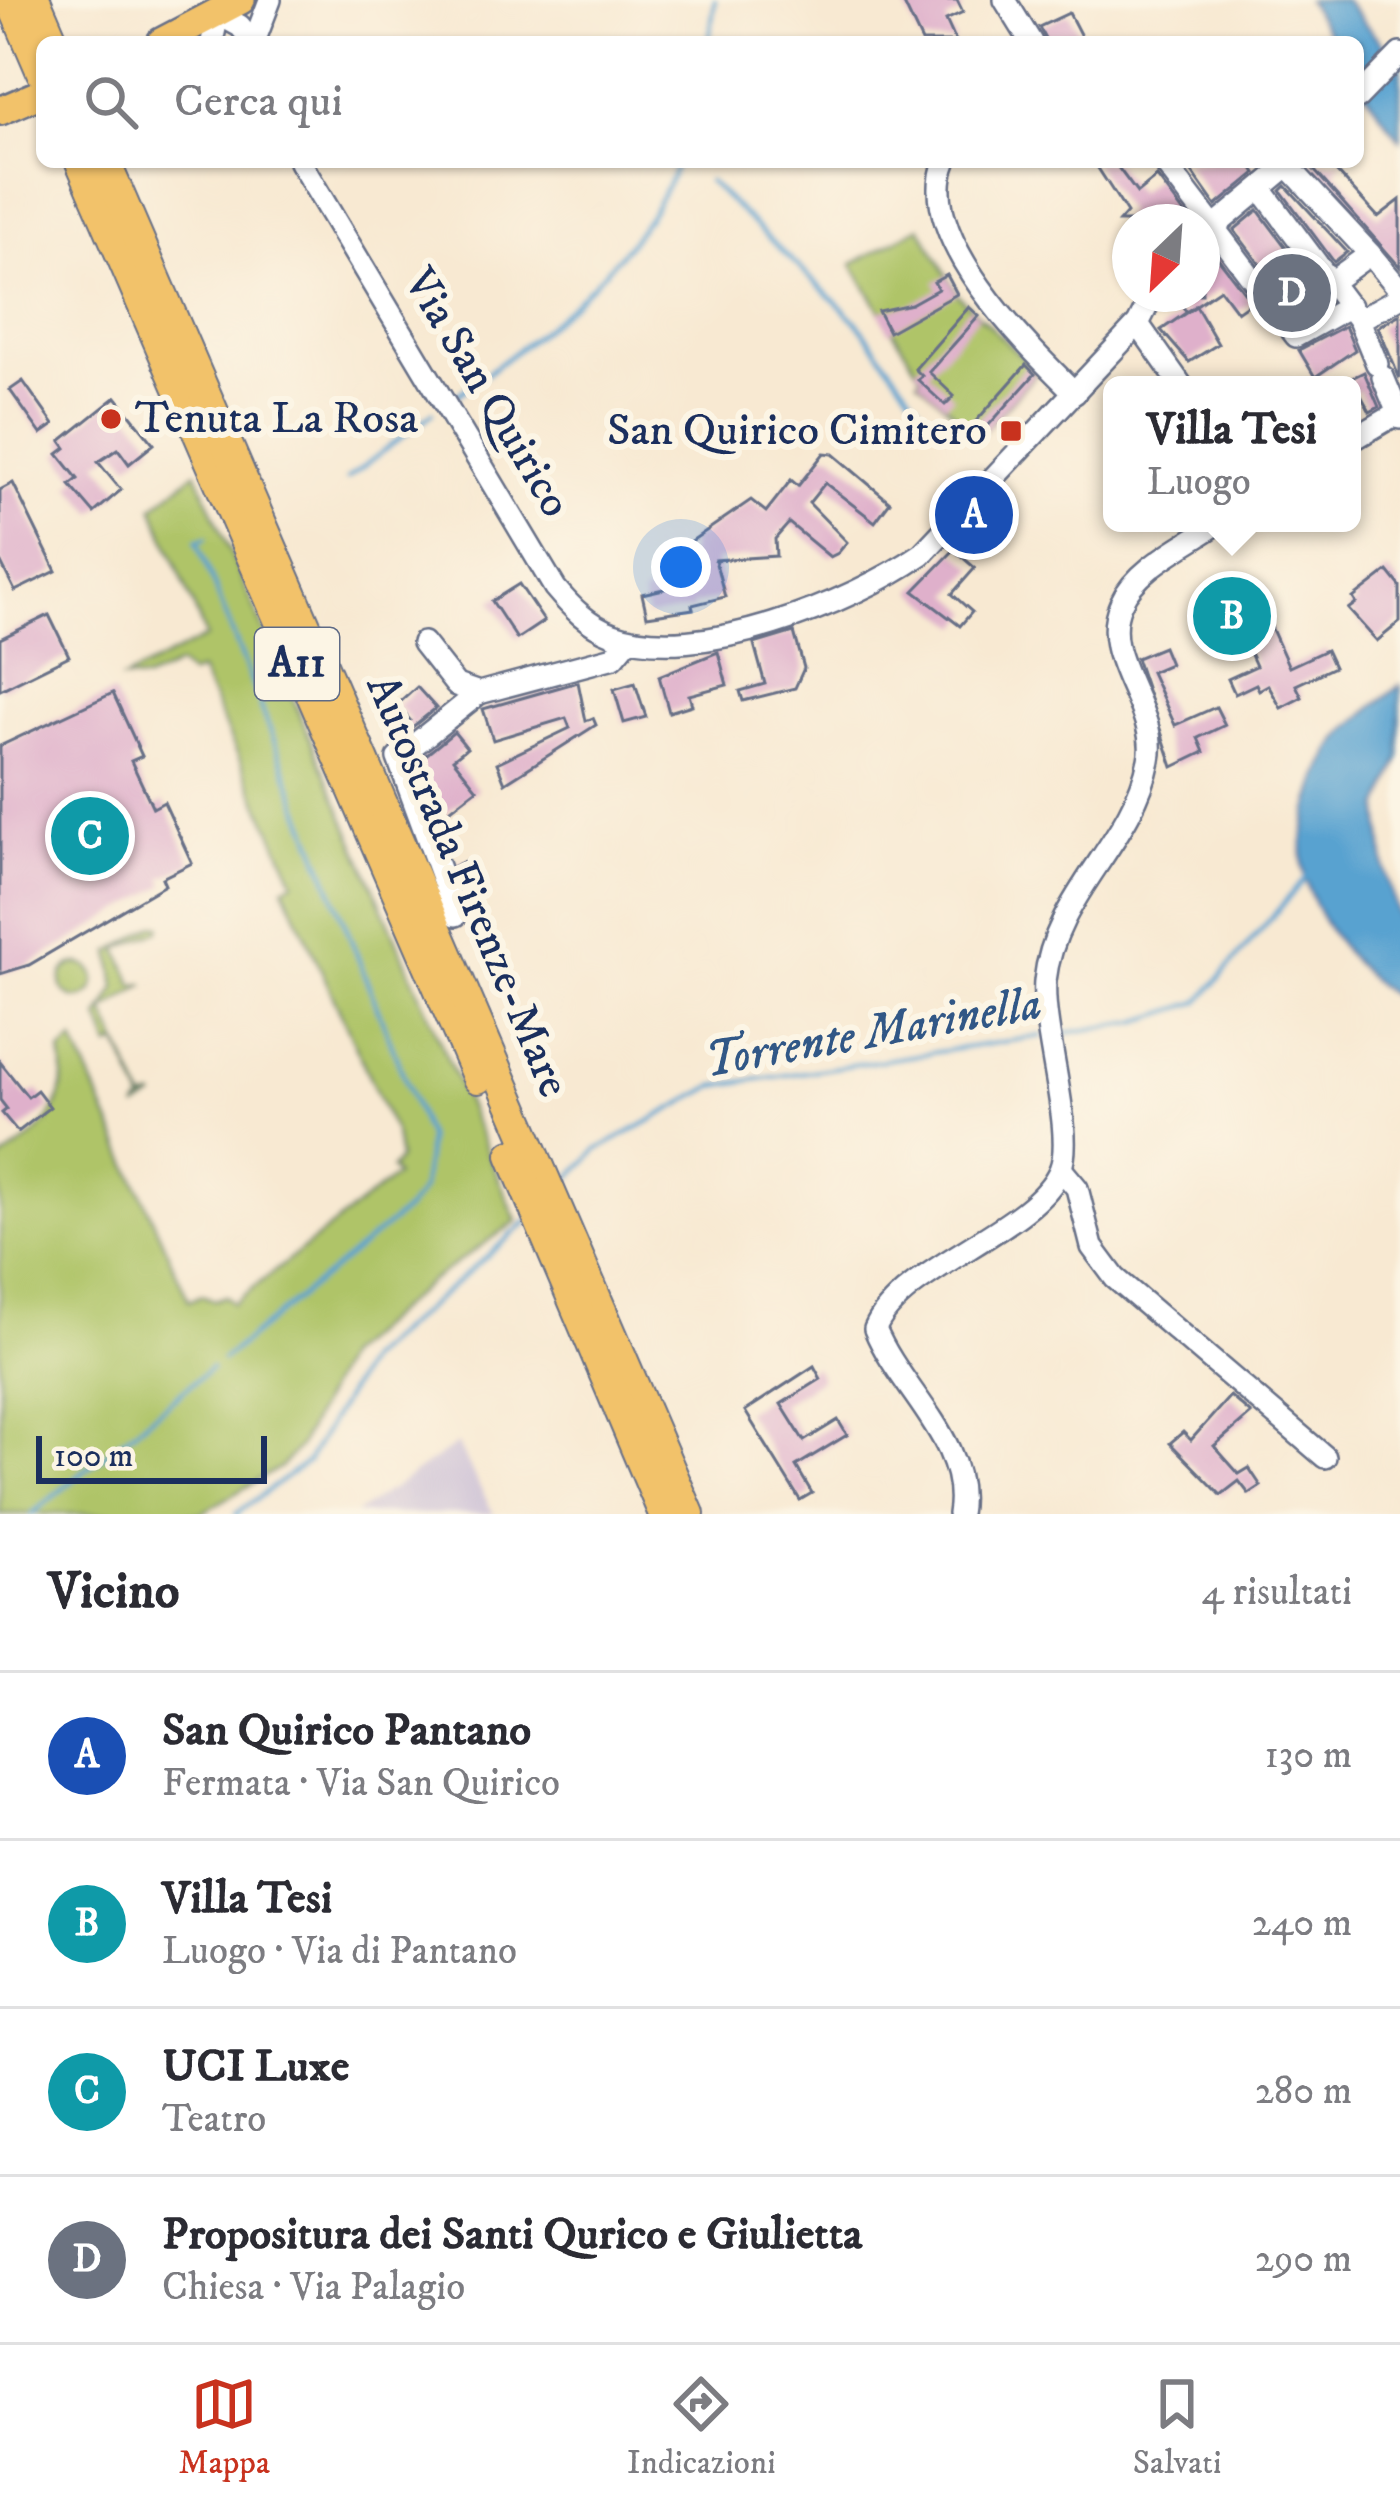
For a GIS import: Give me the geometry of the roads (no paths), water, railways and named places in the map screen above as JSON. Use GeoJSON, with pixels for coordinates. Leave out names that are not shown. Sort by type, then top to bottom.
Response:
{"type":"FeatureCollection","features":[{"type":"Feature","properties":{"kind":"highway"},"geometry":{"type":"LineString","coordinates":[[11,0],[36,58]]}},
{"type":"Feature","properties":{"kind":"highway"},"geometry":{"type":"LineString","coordinates":[[35,0],[50,36]]}},
{"type":"Feature","properties":{"kind":"highway","name":"Autostrada Firenze-Mare"},"geometry":{"type":"LineString","coordinates":[[84,168],[523,1153]]}},
{"type":"Feature","properties":{"kind":"highway","name":"Autostrada Firenze-Mare"},"geometry":{"type":"LineString","coordinates":[[108,168],[554,1227],[664,1514]]}},
{"type":"Feature","properties":{"kind":"highway","name":"Autostrada Firenze-Mare"},"geometry":{"type":"LineString","coordinates":[[554,1227],[689,1514]]}},
{"type":"Feature","properties":{"kind":"main road"},"geometry":{"type":"LineString","coordinates":[[177,36],[224,19]]}},
{"type":"Feature","properties":{"kind":"main road"},"geometry":{"type":"LineString","coordinates":[[1,110],[36,95]]}},
{"type":"Feature","properties":{"kind":"street"},"geometry":{"type":"LineString","coordinates":[[255,36],[270,0]]}},
{"type":"Feature","properties":{"kind":"street"},"geometry":{"type":"LineString","coordinates":[[1005,0],[1027,36]]}},
{"type":"Feature","properties":{"kind":"street"},"geometry":{"type":"LineString","coordinates":[[224,19],[248,36]]}},
{"type":"Feature","properties":{"kind":"street"},"geometry":{"type":"LineString","coordinates":[[1364,91],[1400,54]]}},
{"type":"Feature","properties":{"kind":"street","name":"Via San Quirico"},"geometry":{"type":"LineString","coordinates":[[304,168],[555,588],[588,621],[629,639],[653,643],[709,639],[876,585],[922,554],[1075,393],[1144,312]]}},
{"type":"Feature","properties":{"kind":"street"},"geometry":{"type":"LineString","coordinates":[[943,168],[937,184],[940,205],[990,302],[1075,393]]}},
{"type":"Feature","properties":{"kind":"street"},"geometry":{"type":"LineString","coordinates":[[1169,168],[1192,204]]}},
{"type":"Feature","properties":{"kind":"street"},"geometry":{"type":"LineString","coordinates":[[1220,221],[1276,172]]}},
{"type":"Feature","properties":{"kind":"street"},"geometry":{"type":"LineString","coordinates":[[1220,244],[1296,336],[1400,294],[1370,254],[1276,172]]}},
{"type":"Feature","properties":{"kind":"street"},"geometry":{"type":"LineString","coordinates":[[1276,172],[1354,313],[1391,392],[1361,429]]}},
{"type":"Feature","properties":{"kind":"street"},"geometry":{"type":"LineString","coordinates":[[1334,280],[1370,254]]}},
{"type":"Feature","properties":{"kind":"street"},"geometry":{"type":"LineString","coordinates":[[1138,323],[1175,376]]}},
{"type":"Feature","properties":{"kind":"street"},"geometry":{"type":"LineString","coordinates":[[1205,532],[1148,571],[1121,602],[1117,643],[1149,735],[1150,755],[1138,792],[1060,922],[1050,949],[1044,1010],[1061,1169],[1077,1188],[1092,1247],[1115,1278],[1324,1457]]}},
{"type":"Feature","properties":{"kind":"street","name":"Via San Quirico"},"geometry":{"type":"LineString","coordinates":[[479,693],[614,657],[629,639]]}},
{"type":"Feature","properties":{"kind":"street"},"geometry":{"type":"LineString","coordinates":[[423,643],[456,685],[479,693]]}},
{"type":"Feature","properties":{"kind":"street"},"geometry":{"type":"LineString","coordinates":[[456,915],[398,758],[479,693]]}},
{"type":"Feature","properties":{"kind":"street"},"geometry":{"type":"LineString","coordinates":[[959,1514],[963,1487],[955,1459],[909,1394],[878,1337],[877,1322],[911,1290],[1041,1193],[1061,1169]]}},
{"type":"Feature","properties":{"kind":"water"},"geometry":{"type":"Polygon","coordinates":[[[1307,0],[1344,0],[1400,64],[1400,139],[1364,91],[1364,36],[1329,36],[1307,0]]]}},
{"type":"Feature","properties":{"kind":"water"},"geometry":{"type":"Polygon","coordinates":[[[1400,685],[1400,758],[1380,809],[1385,870],[1400,925],[1400,1001],[1353,961],[1326,925],[1308,886],[1302,854],[1310,807],[1332,750],[1354,723],[1400,685]]]}},
{"type":"Feature","properties":{"kind":"waterway"},"geometry":{"type":"LineString","coordinates":[[710,36],[715,0]]}},
{"type":"Feature","properties":{"kind":"waterway"},"geometry":{"type":"LineString","coordinates":[[456,396],[553,321],[612,265],[675,168]]}},
{"type":"Feature","properties":{"kind":"waterway"},"geometry":{"type":"LineString","coordinates":[[708,181],[857,322],[920,407]]}},
{"type":"Feature","properties":{"kind":"waterway"},"geometry":{"type":"LineString","coordinates":[[347,479],[433,413]]}},
{"type":"Feature","properties":{"kind":"waterway"},"geometry":{"type":"LineString","coordinates":[[206,538],[197,541],[428,1139],[422,1189],[406,1210],[222,1360]]}},
{"type":"Feature","properties":{"kind":"waterway","name":"Torrente Marinella"},"geometry":{"type":"LineString","coordinates":[[1059,1034],[1137,1022],[1199,1002],[1309,874]]}},
{"type":"Feature","properties":{"kind":"waterway","name":"Torrente Marinella"},"geometry":{"type":"LineString","coordinates":[[561,1187],[597,1150],[714,1086],[1042,1036]]}},
{"type":"Feature","properties":{"kind":"waterway","name":"Torrente Marinella"},"geometry":{"type":"LineString","coordinates":[[236,1514],[307,1462],[367,1359],[528,1221]]}},
{"type":"Feature","properties":{"kind":"waterway"},"geometry":{"type":"LineString","coordinates":[[32,1514],[211,1368]]}},
{"type":"Feature","properties":{"kind":"place","name":"Propositura dei Santi Qurico e Giulietta"},"geometry":{"type":"Point","coordinates":[1292,293]}},
{"type":"Feature","properties":{"kind":"place","name":"Tenuta La Rosa"},"geometry":{"type":"Point","coordinates":[111,419]}},
{"type":"Feature","properties":{"kind":"place","name":"San Quirico Cimitero"},"geometry":{"type":"Point","coordinates":[1011,431]}},
{"type":"Feature","properties":{"kind":"place","name":"San Quirico Pantano"},"geometry":{"type":"Point","coordinates":[974,515]}},
{"type":"Feature","properties":{"kind":"place","name":"Villa Tesi"},"geometry":{"type":"Point","coordinates":[1232,616]}},
{"type":"Feature","properties":{"kind":"place","name":"UCI Luxe"},"geometry":{"type":"Point","coordinates":[90,836]}}]}
